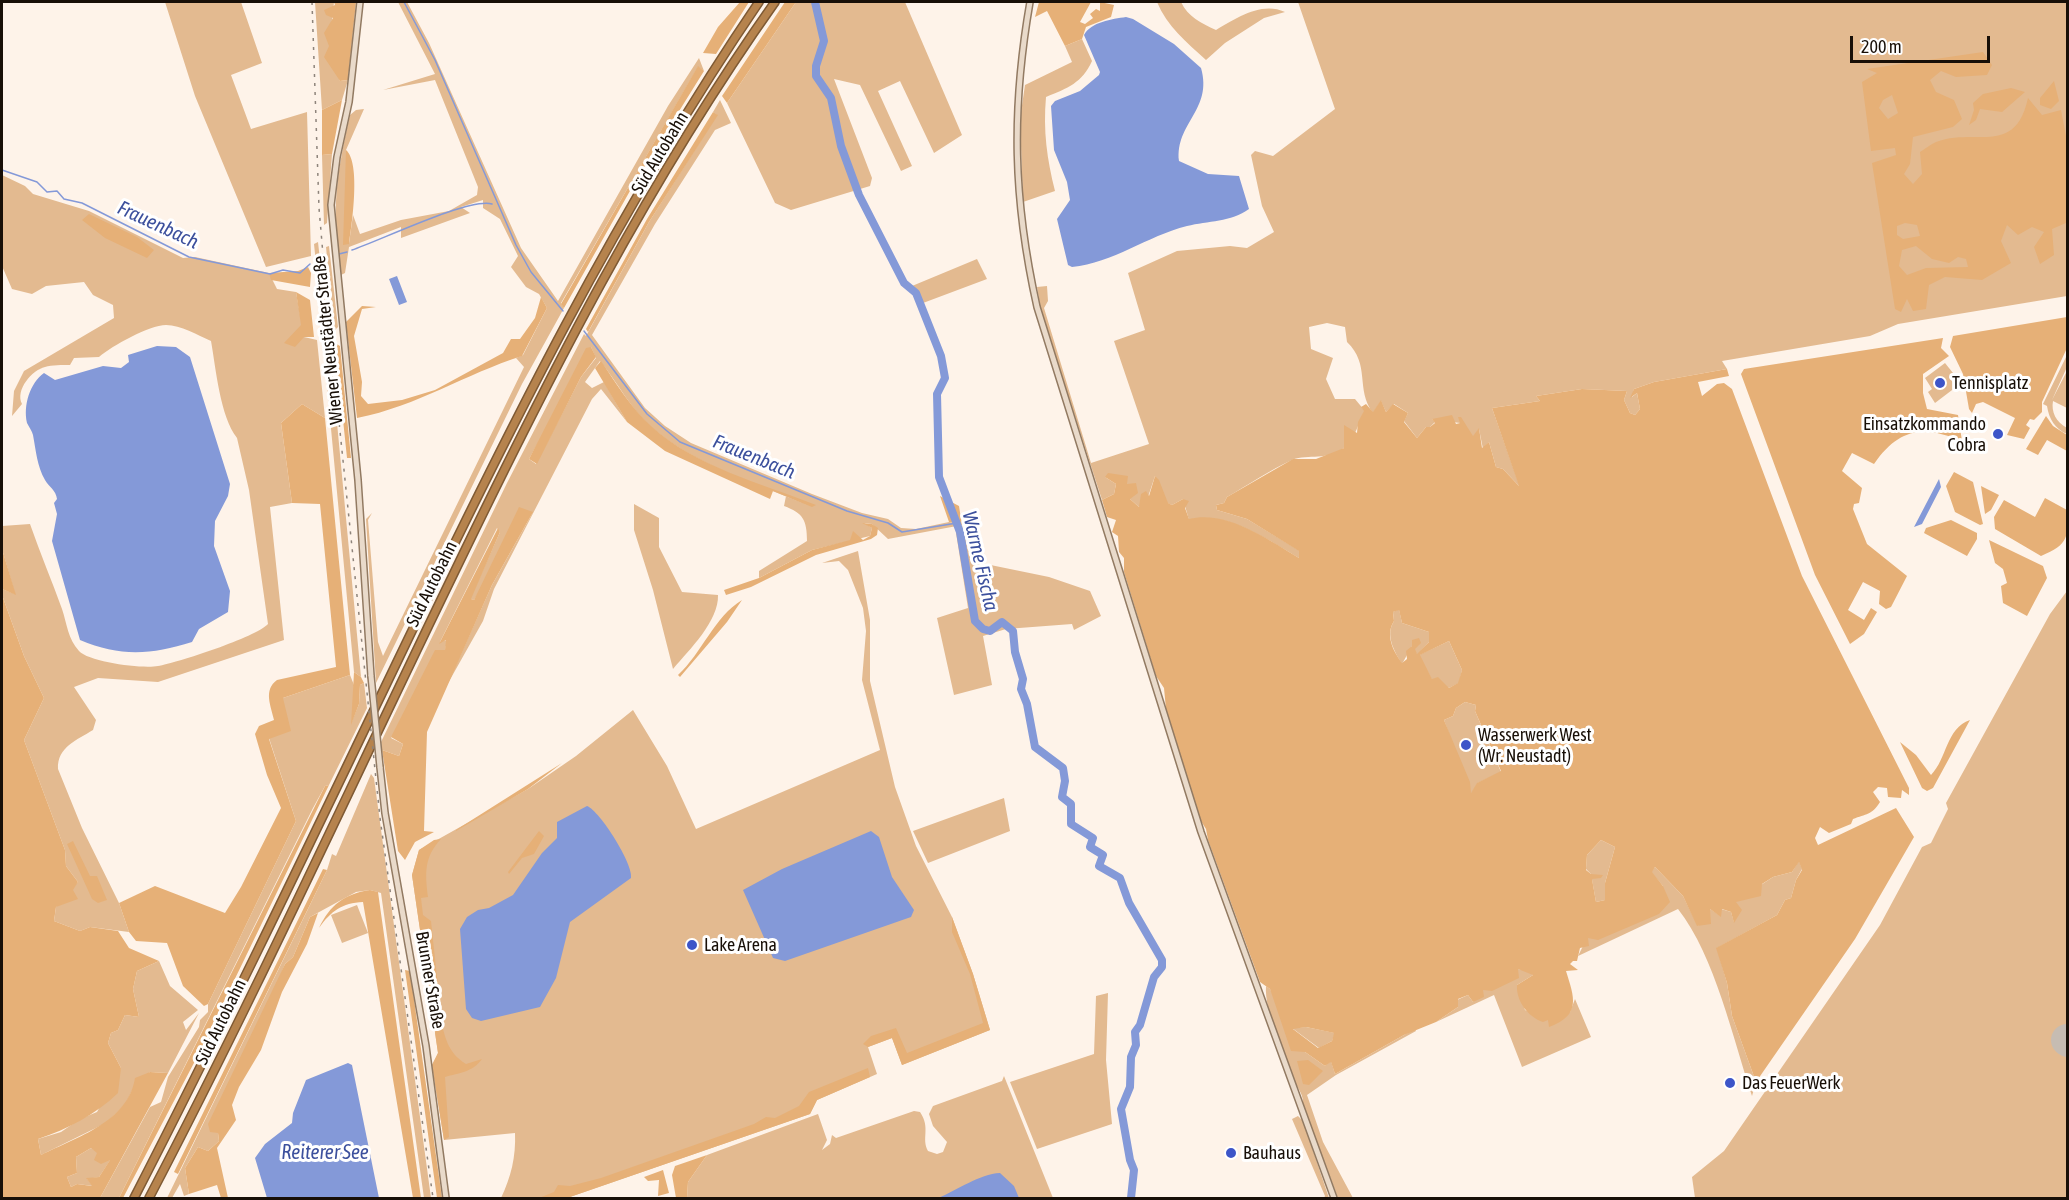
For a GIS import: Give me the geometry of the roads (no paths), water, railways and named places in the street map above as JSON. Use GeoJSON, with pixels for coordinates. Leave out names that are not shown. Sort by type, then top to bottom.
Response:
{"type":"FeatureCollection","features":[{"type":"Feature","properties":{"kind":"highway","name":"Süd Autobahn"},"geometry":{"type":"LineString","coordinates":[[134,1198],[522,405],[605,249],[710,75],[759,2]]}},
{"type":"Feature","properties":{"kind":"highway","name":"Süd Autobahn"},"geometry":{"type":"LineString","coordinates":[[149,1198],[532,414],[616,255],[717,89],[775,2]]}},
{"type":"Feature","properties":{"kind":"main road","name":"Wiener Neustädter Straße"},"geometry":{"type":"LineString","coordinates":[[360,2],[356,56],[337,158],[331,206],[358,480],[371,676],[380,767]]}},
{"type":"Feature","properties":{"kind":"main road"},"geometry":{"type":"LineString","coordinates":[[1030,2],[1020,54],[1015,134],[1020,218],[1037,307],[1201,832],[1334,1198]]}},
{"type":"Feature","properties":{"kind":"main road","name":"Brunner Straße"},"geometry":{"type":"LineString","coordinates":[[380,767],[385,813],[426,1046],[446,1198]]}},
{"type":"Feature","properties":{"kind":"water"},"geometry":{"type":"Polygon","coordinates":[[[1126,17],[1174,44],[1201,68],[1202,95],[1182,136],[1179,161],[1208,174],[1239,176],[1249,209],[1227,219],[1172,230],[1116,255],[1072,267],[1068,265],[1057,219],[1070,200],[1067,182],[1054,150],[1051,106],[1055,101],[1080,91],[1099,75],[1100,72],[1084,35],[1087,31],[1102,22],[1126,17]]]}},
{"type":"Feature","properties":{"kind":"water"},"geometry":{"type":"Polygon","coordinates":[[[397,276],[407,302],[399,305],[389,279],[397,276]]]}},
{"type":"Feature","properties":{"kind":"water"},"geometry":{"type":"Polygon","coordinates":[[[157,346],[176,347],[190,357],[230,484],[228,496],[215,521],[214,546],[230,591],[228,612],[199,629],[192,642],[149,652],[122,652],[80,640],[52,541],[57,514],[54,503],[57,499],[40,469],[33,435],[27,423],[26,409],[31,388],[44,373],[55,380],[103,366],[121,368],[129,362],[128,355],[157,346]]]}},
{"type":"Feature","properties":{"kind":"water"},"geometry":{"type":"Polygon","coordinates":[[[1939,479],[1941,487],[1922,524],[1914,527],[1939,479]]]}},
{"type":"Feature","properties":{"kind":"water"},"geometry":{"type":"Polygon","coordinates":[[[587,806],[600,818],[615,839],[631,871],[631,878],[570,922],[556,978],[540,1007],[481,1021],[472,1018],[466,1009],[460,929],[467,917],[513,895],[542,853],[557,838],[557,822],[587,806]]]}},
{"type":"Feature","properties":{"kind":"water"},"geometry":{"type":"Polygon","coordinates":[[[871,831],[879,837],[892,877],[914,910],[911,917],[785,961],[773,958],[743,890],[782,869],[871,831]]]}},
{"type":"Feature","properties":{"kind":"water","name":"Reiterer See"},"geometry":{"type":"Polygon","coordinates":[[[348,1063],[352,1065],[379,1198],[267,1198],[255,1158],[265,1144],[292,1123],[293,1113],[306,1080],[348,1063]]]}},
{"type":"Feature","properties":{"kind":"water"},"geometry":{"type":"Polygon","coordinates":[[[1000,1173],[1014,1186],[1019,1198],[938,1198],[976,1179],[1000,1173]]]}},
{"type":"Feature","properties":{"kind":"waterway"},"geometry":{"type":"LineString","coordinates":[[404,2],[435,60],[516,245],[531,272],[563,311]]}},
{"type":"Feature","properties":{"kind":"waterway","name":"Warme Fischa"},"geometry":{"type":"LineString","coordinates":[[815,2],[824,41],[816,66],[816,76],[831,98],[841,146],[859,195],[904,283],[916,293],[941,356],[945,378],[937,394],[939,477],[960,532],[975,621],[983,629],[990,631],[1002,622],[1013,631],[1015,652],[1023,679],[1021,689],[1027,704],[1035,747],[1063,768],[1065,781],[1062,797],[1071,804],[1071,824],[1093,838],[1090,847],[1103,855],[1099,866],[1120,878],[1129,903],[1162,960],[1162,967],[1154,977],[1140,1025],[1135,1032],[1136,1045],[1131,1057],[1130,1087],[1121,1109],[1130,1160],[1134,1170],[1131,1198]]}},
{"type":"Feature","properties":{"kind":"waterway","name":"Frauenbach"},"geometry":{"type":"LineString","coordinates":[[2,170],[37,182],[47,192],[57,191],[64,199],[82,203],[189,257],[270,274],[283,270],[300,273],[310,264]]}},
{"type":"Feature","properties":{"kind":"waterway","name":"Frauenbach"},"geometry":{"type":"LineString","coordinates":[[352,250],[445,213],[465,207],[492,204]]}},
{"type":"Feature","properties":{"kind":"waterway","name":"Frauenbach"},"geometry":{"type":"LineString","coordinates":[[339,254],[347,252]]}},
{"type":"Feature","properties":{"kind":"waterway","name":"Frauenbach"},"geometry":{"type":"LineString","coordinates":[[584,331],[647,414],[680,442],[847,511],[888,523],[902,532],[957,523]]}},
{"type":"Feature","properties":{"kind":"railway"},"geometry":{"type":"LineString","coordinates":[[312,2],[319,208],[329,325],[380,818],[433,1198]]}},
{"type":"Feature","properties":{"kind":"place","name":"Tennisplatz"},"geometry":{"type":"Point","coordinates":[1940,383]}},
{"type":"Feature","properties":{"kind":"place","name":"Einsatzkommando Cobra"},"geometry":{"type":"Point","coordinates":[1998,434]}},
{"type":"Feature","properties":{"kind":"place","name":"Wasserwerk West (Wr. Neustadt)"},"geometry":{"type":"Point","coordinates":[1466,745]}},
{"type":"Feature","properties":{"kind":"place","name":"Lake Arena"},"geometry":{"type":"Point","coordinates":[692,945]}},
{"type":"Feature","properties":{"kind":"place","name":"Das FeuerWerk"},"geometry":{"type":"Point","coordinates":[1730,1083]}},
{"type":"Feature","properties":{"kind":"place","name":"Bauhaus"},"geometry":{"type":"Point","coordinates":[1231,1153]}}]}
